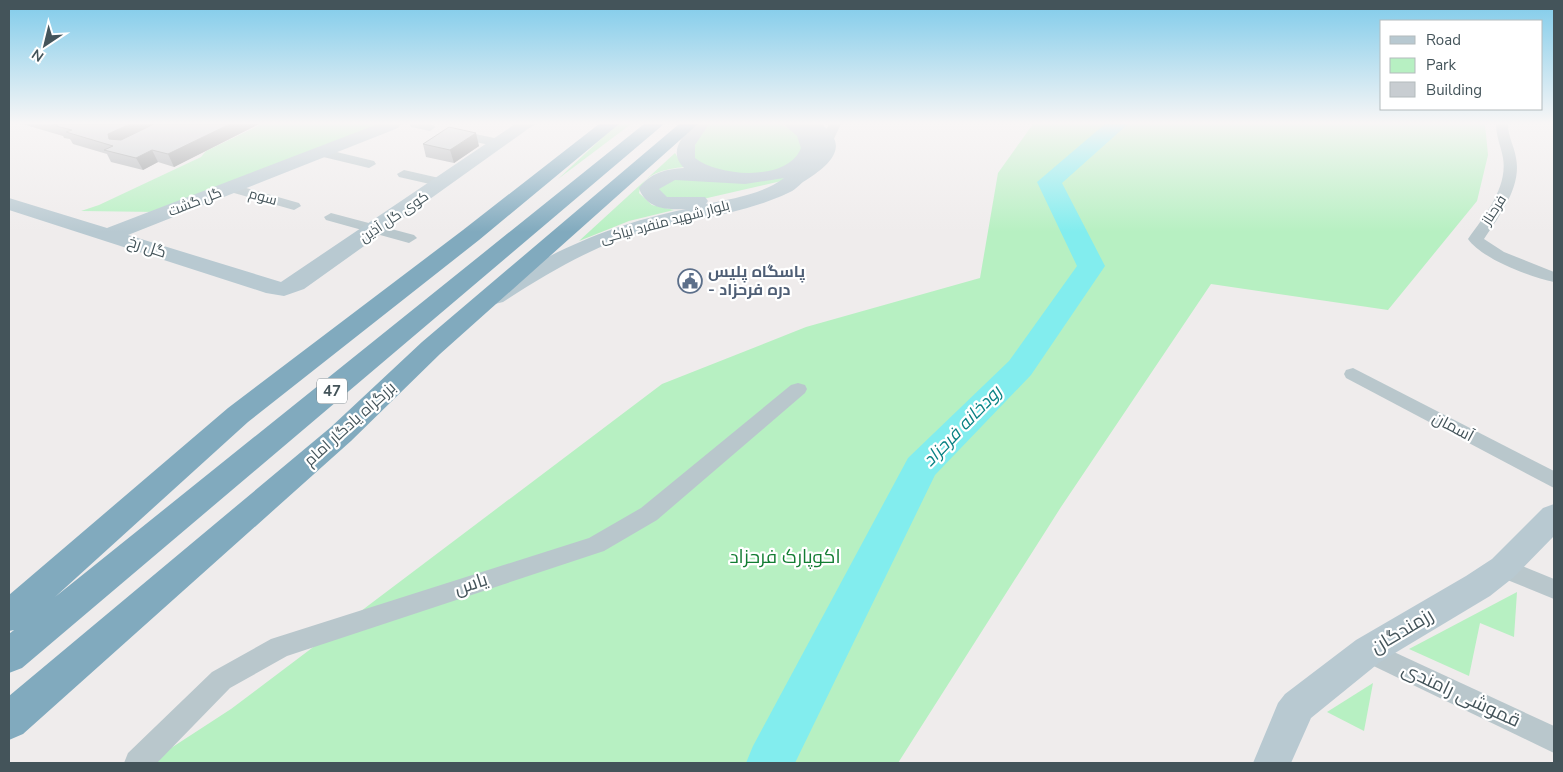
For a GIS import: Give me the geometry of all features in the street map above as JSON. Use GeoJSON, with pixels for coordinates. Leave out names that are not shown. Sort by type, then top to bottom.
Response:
{"type":"FeatureCollection","features":[{"type":"Feature","properties":{"kind":"highway"},"geometry":{"type":"LineString","coordinates":[[9,616],[238,415],[565,160]]}},
{"type":"Feature","properties":{"kind":"highway","name":"47"},"geometry":{"type":"LineString","coordinates":[[9,656],[611,160]]}},
{"type":"Feature","properties":{"kind":"highway","name":"بزرگراه یادگار امام"},"geometry":{"type":"LineString","coordinates":[[9,721],[341,434],[471,313],[647,160]]}},
{"type":"Feature","properties":{"kind":"street","name":"گل گشت"},"geometry":{"type":"LineString","coordinates":[[110,235],[300,160]]}},
{"type":"Feature","properties":{"kind":"street"},"geometry":{"type":"LineString","coordinates":[[352,160],[368,164]]}},
{"type":"Feature","properties":{"kind":"street","name":"کوی گل آذین"},"geometry":{"type":"LineString","coordinates":[[284,289],[296,284],[475,160]]}},
{"type":"Feature","properties":{"kind":"street","name":"بلوار شهید منفرد نیاکی"},"geometry":{"type":"LineString","coordinates":[[688,160],[696,168],[726,178],[772,176],[794,168],[804,160]]}},
{"type":"Feature","properties":{"kind":"street","name":"بلوار شهید منفرد نیاکی"},"geometry":{"type":"LineString","coordinates":[[471,313],[544,266],[584,245],[656,222],[784,188],[795,179],[813,170],[824,160]]}},
{"type":"Feature","properties":{"kind":"street","name":"فرحناز"},"geometry":{"type":"LineString","coordinates":[[1510,160],[1506,193],[1476,238],[1478,243],[1491,250],[1554,277]]}},
{"type":"Feature","properties":{"kind":"street"},"geometry":{"type":"LineString","coordinates":[[404,174],[443,183]]}},
{"type":"Feature","properties":{"kind":"street"},"geometry":{"type":"LineString","coordinates":[[726,178],[673,174],[653,182],[649,192],[660,201],[684,203],[755,191],[795,179]]}},
{"type":"Feature","properties":{"kind":"street","name":"سوم"},"geometry":{"type":"LineString","coordinates":[[232,188],[294,206]]}},
{"type":"Feature","properties":{"kind":"street","name":"گل رخ"},"geometry":{"type":"LineString","coordinates":[[9,204],[274,288],[284,289]]}},
{"type":"Feature","properties":{"kind":"street"},"geometry":{"type":"LineString","coordinates":[[331,217],[409,238]]}},
{"type":"Feature","properties":{"kind":"street","name":"آسمان"},"geometry":{"type":"LineString","coordinates":[[1353,374],[1554,480]]}},
{"type":"Feature","properties":{"kind":"street","name":"یاس"},"geometry":{"type":"LineString","coordinates":[[138,763],[221,680],[280,647],[596,544],[649,514],[798,389]]}},
{"type":"Feature","properties":{"kind":"street","name":"رزمندگان"},"geometry":{"type":"LineString","coordinates":[[1272,763],[1291,716],[1298,706],[1368,651],[1478,586],[1503,568],[1554,516]]}},
{"type":"Feature","properties":{"kind":"street"},"geometry":{"type":"LineString","coordinates":[[1503,568],[1554,589]]}},
{"type":"Feature","properties":{"kind":"street","name":"قموشی رامندی"},"geometry":{"type":"LineString","coordinates":[[1368,651],[1554,740]]}},
{"type":"Feature","properties":{"kind":"green space"},"geometry":{"type":"Polygon","coordinates":[[[195,160],[293,160],[159,212],[81,211],[99,205],[195,160]]]}},
{"type":"Feature","properties":{"kind":"green space"},"geometry":{"type":"Polygon","coordinates":[[[578,160],[583,160],[558,179],[578,160]]]}},
{"type":"Feature","properties":{"kind":"green space"},"geometry":{"type":"Polygon","coordinates":[[[667,160],[680,160],[684,167],[656,173],[645,181],[639,193],[652,205],[674,210],[629,221],[579,241],[667,160]]]}},
{"type":"Feature","properties":{"kind":"green space"},"geometry":{"type":"Polygon","coordinates":[[[694,160],[794,160],[788,166],[762,175],[726,174],[694,160]]]}},
{"type":"Feature","properties":{"kind":"green space","name":"اکوپارک فرحزاد"},"geometry":{"type":"Polygon","coordinates":[[[1007,160],[1487,160],[1477,201],[1388,310],[1211,284],[1061,507],[898,763],[148,763],[231,709],[662,384],[806,327],[980,278],[998,173],[1007,160]]]}},
{"type":"Feature","properties":{"kind":"green space"},"geometry":{"type":"Polygon","coordinates":[[[781,176],[786,180],[703,199],[671,201],[655,188],[663,180],[781,176]]]}},
{"type":"Feature","properties":{"kind":"green space"},"geometry":{"type":"Polygon","coordinates":[[[1517,592],[1514,637],[1480,623],[1469,676],[1409,649],[1517,592]]]}},
{"type":"Feature","properties":{"kind":"green space"},"geometry":{"type":"Polygon","coordinates":[[[1373,683],[1364,731],[1327,712],[1373,683]]]}},
{"type":"Feature","properties":{"kind":"waterway","name":"رودخانه فرحزاد"},"geometry":{"type":"LineString","coordinates":[[770,763],[921,467],[1020,368],[1091,266],[1049,182],[1075,160]]}},
{"type":"Feature","properties":{"kind":"place","name":"پاسگاه پلیس - دره فرحزاد"},"geometry":{"type":"Point","coordinates":[690,281]}}]}
